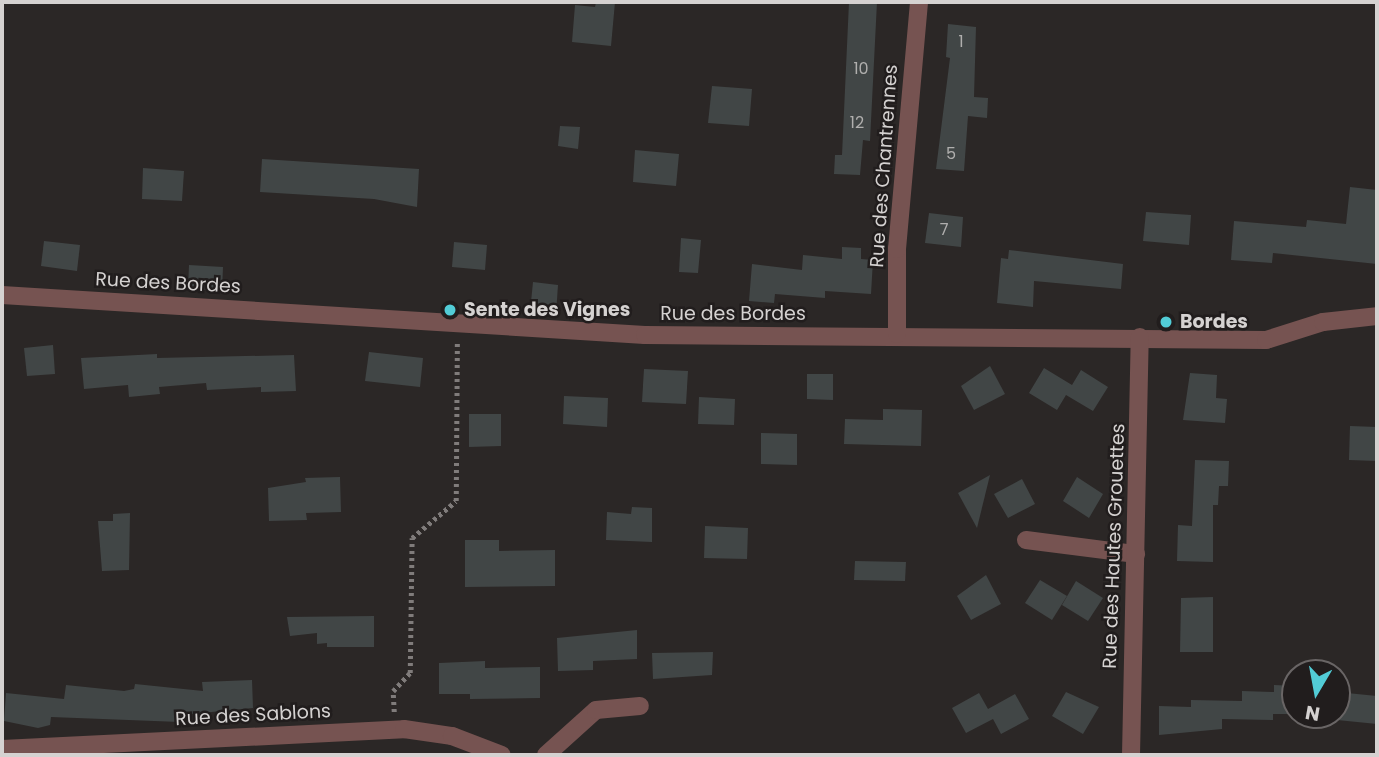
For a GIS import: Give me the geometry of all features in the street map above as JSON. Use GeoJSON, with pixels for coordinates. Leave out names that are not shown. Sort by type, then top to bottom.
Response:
{"type":"FeatureCollection","features":[{"type":"Feature","properties":{"kind":"street","name":"Rue des Chantrennes"},"geometry":{"type":"LineString","coordinates":[[897,334],[897,249],[919,2]]}},
{"type":"Feature","properties":{"kind":"street","name":"Rue des Bordes"},"geometry":{"type":"LineString","coordinates":[[2,295],[645,335],[897,334],[1266,340],[1323,322],[1377,316]]}},
{"type":"Feature","properties":{"kind":"street","name":"Rue des Hautes Grouettes"},"geometry":{"type":"LineString","coordinates":[[1132,755],[1140,337]]}},
{"type":"Feature","properties":{"kind":"street"},"geometry":{"type":"LineString","coordinates":[[1026,540],[1136,554]]}},
{"type":"Feature","properties":{"kind":"street"},"geometry":{"type":"LineString","coordinates":[[546,755],[596,710],[640,706]]}},
{"type":"Feature","properties":{"kind":"street","name":"Rue des Sablons"},"geometry":{"type":"LineString","coordinates":[[2,748],[395,730],[452,736],[502,755]]}},
{"type":"Feature","properties":{"kind":"path"},"geometry":{"type":"LineString","coordinates":[[395,730],[393,691],[410,673],[412,538],[456,501],[457,323]]}},
{"type":"Feature","properties":{"kind":"building"},"geometry":{"type":"Polygon","coordinates":[[[596,2],[615,2],[611,46],[572,42],[575,5],[595,7],[596,2]]]}},
{"type":"Feature","properties":{"kind":"building"},"geometry":{"type":"Polygon","coordinates":[[[849,2],[877,2],[870,141],[863,140],[860,175],[834,174],[835,155],[842,155],[849,2]]]}},
{"type":"Feature","properties":{"kind":"building"},"geometry":{"type":"Polygon","coordinates":[[[948,24],[976,27],[974,97],[988,98],[987,118],[968,116],[964,171],[936,169],[950,58],[946,57],[948,24]]]}},
{"type":"Feature","properties":{"kind":"building"},"geometry":{"type":"Polygon","coordinates":[[[712,86],[752,89],[749,126],[708,123],[712,86]]]}},
{"type":"Feature","properties":{"kind":"building"},"geometry":{"type":"Polygon","coordinates":[[[560,126],[580,127],[578,149],[558,146],[560,126]]]}},
{"type":"Feature","properties":{"kind":"building"},"geometry":{"type":"Polygon","coordinates":[[[635,150],[679,154],[676,186],[633,182],[635,150]]]}},
{"type":"Feature","properties":{"kind":"building"},"geometry":{"type":"Polygon","coordinates":[[[262,159],[419,169],[417,207],[374,199],[260,192],[262,159]]]}},
{"type":"Feature","properties":{"kind":"building"},"geometry":{"type":"Polygon","coordinates":[[[143,168],[184,171],[182,201],[142,199],[143,168]]]}},
{"type":"Feature","properties":{"kind":"building"},"geometry":{"type":"Polygon","coordinates":[[[1350,187],[1377,190],[1377,264],[1273,253],[1272,263],[1231,260],[1234,221],[1306,227],[1307,220],[1346,224],[1350,187]]]}},
{"type":"Feature","properties":{"kind":"building"},"geometry":{"type":"Polygon","coordinates":[[[1146,212],[1191,215],[1189,245],[1143,241],[1146,212]]]}},
{"type":"Feature","properties":{"kind":"building"},"geometry":{"type":"Polygon","coordinates":[[[929,213],[963,217],[961,247],[925,243],[929,213]]]}},
{"type":"Feature","properties":{"kind":"building"},"geometry":{"type":"Polygon","coordinates":[[[681,238],[701,240],[698,273],[679,272],[681,238]]]}},
{"type":"Feature","properties":{"kind":"building"},"geometry":{"type":"Polygon","coordinates":[[[44,241],[80,245],[77,271],[41,266],[44,241]]]}},
{"type":"Feature","properties":{"kind":"building"},"geometry":{"type":"Polygon","coordinates":[[[454,242],[487,245],[485,270],[452,267],[454,242]]]}},
{"type":"Feature","properties":{"kind":"building"},"geometry":{"type":"Polygon","coordinates":[[[842,247],[861,248],[861,259],[873,260],[871,294],[825,291],[825,298],[775,294],[774,303],[749,301],[752,264],[802,270],[803,255],[842,259],[842,247]]]}},
{"type":"Feature","properties":{"kind":"building"},"geometry":{"type":"Polygon","coordinates":[[[1009,250],[1123,264],[1121,289],[1034,281],[1033,307],[997,303],[1001,258],[1008,259],[1009,250]]]}},
{"type":"Feature","properties":{"kind":"building"},"geometry":{"type":"Polygon","coordinates":[[[189,265],[223,267],[222,291],[188,289],[189,265]]]}},
{"type":"Feature","properties":{"kind":"building"},"geometry":{"type":"Polygon","coordinates":[[[533,282],[558,285],[556,314],[530,312],[533,282]]]}},
{"type":"Feature","properties":{"kind":"building"},"geometry":{"type":"Polygon","coordinates":[[[53,345],[55,374],[27,376],[24,348],[53,345]]]}},
{"type":"Feature","properties":{"kind":"building"},"geometry":{"type":"Polygon","coordinates":[[[369,352],[423,358],[420,387],[365,381],[369,352]]]}},
{"type":"Feature","properties":{"kind":"building"},"geometry":{"type":"Polygon","coordinates":[[[157,354],[157,358],[294,355],[296,391],[261,392],[261,387],[207,390],[206,383],[159,387],[160,394],[129,397],[128,385],[84,389],[81,358],[157,354]]]}},
{"type":"Feature","properties":{"kind":"building"},"geometry":{"type":"Polygon","coordinates":[[[990,366],[1005,394],[974,410],[961,386],[990,366]]]}},
{"type":"Feature","properties":{"kind":"building"},"geometry":{"type":"Polygon","coordinates":[[[1044,368],[1072,385],[1081,370],[1108,387],[1093,411],[1066,395],[1057,410],[1029,393],[1044,368]]]}},
{"type":"Feature","properties":{"kind":"building"},"geometry":{"type":"Polygon","coordinates":[[[644,369],[688,371],[686,404],[642,402],[644,369]]]}},
{"type":"Feature","properties":{"kind":"building"},"geometry":{"type":"Polygon","coordinates":[[[1190,373],[1217,375],[1216,398],[1227,399],[1225,423],[1183,420],[1190,373]]]}},
{"type":"Feature","properties":{"kind":"building"},"geometry":{"type":"Polygon","coordinates":[[[807,374],[833,374],[833,400],[807,399],[807,374]]]}},
{"type":"Feature","properties":{"kind":"building"},"geometry":{"type":"Polygon","coordinates":[[[564,396],[608,398],[607,427],[563,424],[564,396]]]}},
{"type":"Feature","properties":{"kind":"building"},"geometry":{"type":"Polygon","coordinates":[[[699,397],[735,399],[734,425],[698,424],[699,397]]]}},
{"type":"Feature","properties":{"kind":"building"},"geometry":{"type":"Polygon","coordinates":[[[883,409],[922,410],[921,446],[844,444],[845,419],[883,420],[883,409]]]}},
{"type":"Feature","properties":{"kind":"building"},"geometry":{"type":"Polygon","coordinates":[[[469,414],[501,414],[501,446],[469,447],[469,414]]]}},
{"type":"Feature","properties":{"kind":"building"},"geometry":{"type":"Polygon","coordinates":[[[1350,426],[1377,427],[1377,461],[1349,460],[1350,426]]]}},
{"type":"Feature","properties":{"kind":"building"},"geometry":{"type":"Polygon","coordinates":[[[761,433],[797,434],[797,465],[761,464],[761,433]]]}},
{"type":"Feature","properties":{"kind":"building"},"geometry":{"type":"Polygon","coordinates":[[[1195,460],[1229,461],[1228,486],[1219,486],[1218,505],[1213,505],[1213,562],[1177,561],[1178,525],[1192,526],[1195,460]]]}},
{"type":"Feature","properties":{"kind":"building"},"geometry":{"type":"Polygon","coordinates":[[[990,475],[977,528],[958,493],[990,475]]]}},
{"type":"Feature","properties":{"kind":"building"},"geometry":{"type":"Polygon","coordinates":[[[340,477],[341,512],[306,513],[307,520],[269,521],[268,488],[306,482],[305,478],[340,477]]]}},
{"type":"Feature","properties":{"kind":"building"},"geometry":{"type":"Polygon","coordinates":[[[1077,477],[1103,494],[1089,518],[1063,501],[1077,477]]]}},
{"type":"Feature","properties":{"kind":"building"},"geometry":{"type":"Polygon","coordinates":[[[1022,479],[1035,504],[1008,518],[994,494],[1022,479]]]}},
{"type":"Feature","properties":{"kind":"building"},"geometry":{"type":"Polygon","coordinates":[[[632,507],[652,508],[652,542],[606,540],[607,512],[631,514],[632,507]]]}},
{"type":"Feature","properties":{"kind":"building"},"geometry":{"type":"Polygon","coordinates":[[[130,513],[129,570],[102,571],[98,521],[113,521],[113,514],[130,513]]]}},
{"type":"Feature","properties":{"kind":"building"},"geometry":{"type":"Polygon","coordinates":[[[705,526],[748,528],[747,559],[704,558],[705,526]]]}},
{"type":"Feature","properties":{"kind":"building"},"geometry":{"type":"Polygon","coordinates":[[[465,540],[499,540],[499,551],[555,550],[555,586],[465,587],[465,540]]]}},
{"type":"Feature","properties":{"kind":"building"},"geometry":{"type":"Polygon","coordinates":[[[855,561],[906,562],[905,581],[854,580],[855,561]]]}},
{"type":"Feature","properties":{"kind":"building"},"geometry":{"type":"Polygon","coordinates":[[[986,575],[1001,604],[971,620],[957,596],[986,575]]]}},
{"type":"Feature","properties":{"kind":"building"},"geometry":{"type":"Polygon","coordinates":[[[1040,580],[1067,596],[1052,620],[1025,603],[1040,580]]]}},
{"type":"Feature","properties":{"kind":"building"},"geometry":{"type":"Polygon","coordinates":[[[1076,581],[1103,598],[1088,621],[1062,605],[1076,581]]]}},
{"type":"Feature","properties":{"kind":"building"},"geometry":{"type":"Polygon","coordinates":[[[1213,597],[1213,652],[1180,652],[1181,598],[1213,597]]]}},
{"type":"Feature","properties":{"kind":"building"},"geometry":{"type":"Polygon","coordinates":[[[374,616],[374,647],[327,647],[327,643],[317,644],[317,633],[290,636],[287,617],[374,616]]]}},
{"type":"Feature","properties":{"kind":"building"},"geometry":{"type":"Polygon","coordinates":[[[637,630],[637,659],[593,661],[593,670],[558,671],[557,638],[637,630]]]}},
{"type":"Feature","properties":{"kind":"building"},"geometry":{"type":"Polygon","coordinates":[[[713,652],[712,675],[653,679],[652,653],[713,652]]]}},
{"type":"Feature","properties":{"kind":"building"},"geometry":{"type":"Polygon","coordinates":[[[485,661],[485,668],[540,667],[540,698],[470,699],[470,694],[439,694],[439,663],[485,661]]]}},
{"type":"Feature","properties":{"kind":"building"},"geometry":{"type":"Polygon","coordinates":[[[252,680],[253,708],[180,715],[180,722],[51,717],[50,725],[38,728],[4,721],[6,693],[64,699],[66,685],[124,691],[134,689],[135,684],[203,691],[202,682],[252,680]]]}},
{"type":"Feature","properties":{"kind":"building"},"geometry":{"type":"Polygon","coordinates":[[[1274,685],[1281,685],[1281,714],[1273,714],[1273,720],[1222,719],[1222,729],[1159,735],[1159,706],[1191,707],[1191,700],[1242,701],[1242,691],[1274,692],[1274,685]]]}},
{"type":"Feature","properties":{"kind":"building"},"geometry":{"type":"Polygon","coordinates":[[[1066,692],[1099,707],[1083,734],[1052,716],[1066,692]]]}},
{"type":"Feature","properties":{"kind":"building"},"geometry":{"type":"Polygon","coordinates":[[[979,693],[988,709],[1015,694],[1029,719],[1001,734],[993,719],[966,733],[952,708],[979,693]]]}},
{"type":"Feature","properties":{"kind":"building"},"geometry":{"type":"Polygon","coordinates":[[[1351,693],[1377,696],[1377,724],[1351,721],[1351,693]]]}},
{"type":"Feature","properties":{"kind":"place","name":"Sente des Vignes"},"geometry":{"type":"Point","coordinates":[450,310]}},
{"type":"Feature","properties":{"kind":"place","name":"Bordes"},"geometry":{"type":"Point","coordinates":[1166,322]}}]}
